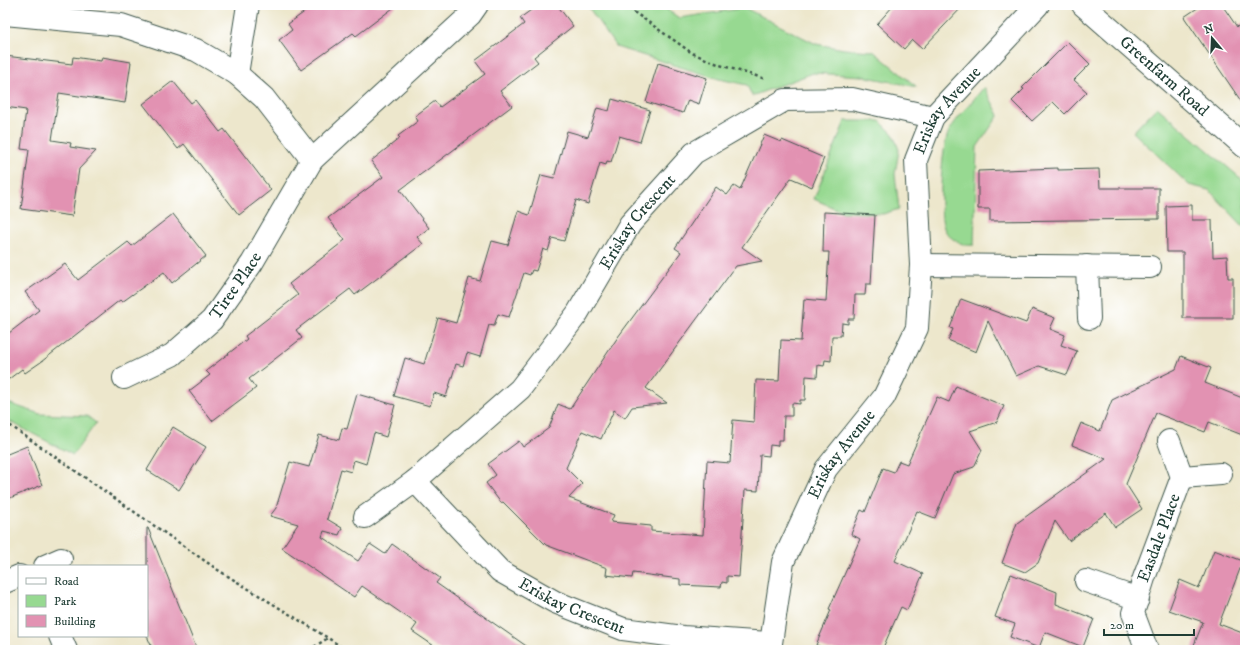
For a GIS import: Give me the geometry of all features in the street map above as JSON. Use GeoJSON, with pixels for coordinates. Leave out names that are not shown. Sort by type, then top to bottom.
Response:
{"type":"FeatureCollection","features":[{"type":"Feature","properties":{"kind":"street"},"geometry":{"type":"LineString","coordinates":[[237,74],[248,5]]}},
{"type":"Feature","properties":{"kind":"street","name":"Tiree Place"},"geometry":{"type":"LineString","coordinates":[[124,378],[172,355],[212,320],[252,263],[312,160],[470,16],[477,5]]}},
{"type":"Feature","properties":{"kind":"street","name":"Eriskay Avenue"},"geometry":{"type":"LineString","coordinates":[[770,646],[784,562],[822,476],[884,397],[917,328],[921,265],[916,160],[933,117],[1038,5]]}},
{"type":"Feature","properties":{"kind":"street","name":"Greenfarm Road"},"geometry":{"type":"LineString","coordinates":[[1083,5],[1244,145]]}},
{"type":"Feature","properties":{"kind":"street"},"geometry":{"type":"LineString","coordinates":[[5,14],[121,25],[196,50],[237,74],[264,98],[312,160]]}},
{"type":"Feature","properties":{"kind":"street","name":"Eriskay Crescent"},"geometry":{"type":"LineString","coordinates":[[365,517],[415,480],[520,389],[577,314],[630,224],[694,153],[785,100],[852,99],[933,117]]}},
{"type":"Feature","properties":{"kind":"street"},"geometry":{"type":"LineString","coordinates":[[921,265],[1150,267]]}},
{"type":"Feature","properties":{"kind":"street"},"geometry":{"type":"LineString","coordinates":[[1086,266],[1089,318]]}},
{"type":"Feature","properties":{"kind":"street","name":"Easdale Place"},"geometry":{"type":"LineString","coordinates":[[1147,650],[1133,614],[1182,477],[1169,441]]}},
{"type":"Feature","properties":{"kind":"street","name":"Easdale Place"},"geometry":{"type":"LineString","coordinates":[[1182,477],[1221,474]]}},
{"type":"Feature","properties":{"kind":"street","name":"Eriskay Crescent"},"geometry":{"type":"LineString","coordinates":[[415,480],[500,571],[555,602],[623,628],[683,638],[770,646]]}},
{"type":"Feature","properties":{"kind":"street"},"geometry":{"type":"LineString","coordinates":[[5,582],[18,576]]}},
{"type":"Feature","properties":{"kind":"street","name":"Easdale Place"},"geometry":{"type":"LineString","coordinates":[[1086,581],[1138,599]]}},
{"type":"Feature","properties":{"kind":"street"},"geometry":{"type":"LineString","coordinates":[[60,637],[66,650]]}},
{"type":"Feature","properties":{"kind":"path"},"geometry":{"type":"LineString","coordinates":[[624,5],[692,53],[720,66],[780,84],[785,100]]}},
{"type":"Feature","properties":{"kind":"path"},"geometry":{"type":"LineString","coordinates":[[5,422],[218,570],[346,650]]}},
{"type":"Feature","properties":{"kind":"path"},"geometry":{"type":"LineString","coordinates":[[309,650],[328,638]]}},
{"type":"Feature","properties":{"kind":"green space"},"geometry":{"type":"Polygon","coordinates":[[[587,5],[661,5],[679,18],[745,8],[816,44],[844,49],[873,51],[917,87],[862,76],[813,73],[752,96],[747,85],[719,79],[616,47],[587,5]]]}},
{"type":"Feature","properties":{"kind":"green space"},"geometry":{"type":"Polygon","coordinates":[[[984,87],[999,115],[977,147],[974,245],[966,245],[949,236],[944,228],[941,208],[942,165],[946,139],[949,131],[984,87]]]}},
{"type":"Feature","properties":{"kind":"green space"},"geometry":{"type":"Polygon","coordinates":[[[1157,107],[1245,182],[1245,228],[1209,190],[1189,185],[1133,132],[1157,107]]]}},
{"type":"Feature","properties":{"kind":"green space"},"geometry":{"type":"Polygon","coordinates":[[[845,121],[880,121],[893,134],[899,150],[895,174],[899,209],[883,214],[843,212],[814,199],[845,121]]]}},
{"type":"Feature","properties":{"kind":"green space"},"geometry":{"type":"Polygon","coordinates":[[[5,402],[40,414],[87,416],[96,423],[73,455],[5,419],[5,402]]]}},
{"type":"Feature","properties":{"kind":"building"},"geometry":{"type":"Polygon","coordinates":[[[314,5],[397,5],[356,36],[353,33],[301,70],[279,40],[292,30],[288,24],[314,5]]]}},
{"type":"Feature","properties":{"kind":"building"},"geometry":{"type":"Polygon","coordinates":[[[538,5],[557,5],[573,26],[534,57],[538,62],[500,91],[512,106],[400,190],[429,228],[417,237],[423,244],[355,295],[350,289],[296,330],[302,338],[249,379],[256,388],[212,421],[189,391],[210,375],[206,371],[247,339],[245,336],[298,295],[289,284],[345,240],[328,218],[383,177],[371,161],[400,138],[398,136],[418,121],[415,116],[435,101],[440,107],[485,74],[475,61],[524,24],[520,18],[538,5]]]}},
{"type":"Feature","properties":{"kind":"building"},"geometry":{"type":"Polygon","coordinates":[[[894,5],[964,5],[922,49],[912,40],[904,49],[877,24],[894,5]]]}},
{"type":"Feature","properties":{"kind":"building"},"geometry":{"type":"Polygon","coordinates":[[[1202,5],[1222,5],[1237,27],[1245,21],[1245,107],[1184,17],[1202,5]]]}},
{"type":"Feature","properties":{"kind":"building"},"geometry":{"type":"Polygon","coordinates":[[[1068,42],[1090,64],[1074,80],[1087,92],[1065,114],[1053,102],[1032,121],[1012,101],[1024,89],[1022,88],[1068,42]]]}},
{"type":"Feature","properties":{"kind":"building"},"geometry":{"type":"Polygon","coordinates":[[[5,56],[72,64],[73,57],[101,61],[102,57],[131,62],[125,103],[59,93],[52,140],[71,143],[70,147],[96,151],[79,169],[72,216],[21,209],[29,150],[21,149],[26,110],[5,107],[5,56]]]}},
{"type":"Feature","properties":{"kind":"building"},"geometry":{"type":"Polygon","coordinates":[[[658,63],[707,78],[699,104],[688,100],[683,113],[646,102],[658,63]]]}},
{"type":"Feature","properties":{"kind":"building"},"geometry":{"type":"Polygon","coordinates":[[[173,81],[191,103],[195,100],[220,132],[224,129],[271,190],[239,215],[184,144],[178,149],[143,104],[173,81]]]}},
{"type":"Feature","properties":{"kind":"building"},"geometry":{"type":"Polygon","coordinates":[[[612,99],[650,110],[640,142],[619,136],[611,162],[607,161],[606,165],[600,163],[588,204],[576,200],[564,241],[552,238],[548,251],[543,249],[536,271],[532,270],[530,275],[524,273],[509,317],[498,314],[494,326],[489,325],[480,357],[467,353],[463,366],[456,364],[446,397],[434,393],[430,406],[394,396],[405,358],[424,364],[438,318],[456,323],[469,278],[480,281],[492,241],[508,245],[518,211],[529,215],[541,175],[554,178],[567,131],[588,137],[597,108],[609,111],[612,99]]]}},
{"type":"Feature","properties":{"kind":"building"},"geometry":{"type":"Polygon","coordinates":[[[764,135],[781,142],[782,140],[824,158],[812,187],[791,178],[742,247],[762,261],[736,266],[646,388],[667,403],[632,407],[625,418],[614,410],[601,439],[582,431],[566,468],[582,484],[569,498],[614,515],[611,522],[651,526],[651,531],[703,535],[707,461],[730,463],[733,420],[754,422],[756,380],[779,381],[781,340],[801,341],[804,299],[826,301],[829,252],[823,252],[824,212],[875,215],[871,284],[866,284],[865,295],[855,295],[854,319],[848,319],[848,324],[842,323],[841,336],[832,336],[831,361],[825,360],[824,366],[818,365],[817,377],[806,376],[805,400],[800,400],[800,404],[792,403],[792,416],[784,416],[783,440],[778,440],[778,446],[770,445],[769,456],[760,455],[758,491],[745,490],[739,577],[727,576],[727,583],[722,582],[721,587],[680,585],[680,579],[633,573],[632,578],[606,575],[607,568],[546,545],[503,502],[501,503],[486,483],[496,475],[488,464],[519,441],[523,447],[549,428],[558,404],[570,409],[618,337],[681,252],[675,248],[716,187],[727,195],[734,186],[740,190],[764,135]]]}},
{"type":"Feature","properties":{"kind":"building"},"geometry":{"type":"Polygon","coordinates":[[[1058,168],[1058,170],[1099,169],[1100,188],[1159,188],[1159,219],[990,221],[990,209],[978,209],[978,171],[1058,168]]]}},
{"type":"Feature","properties":{"kind":"building"},"geometry":{"type":"Polygon","coordinates":[[[1192,205],[1192,220],[1212,220],[1213,257],[1227,256],[1228,278],[1233,278],[1233,318],[1183,318],[1183,252],[1167,252],[1166,206],[1192,205]]]}},
{"type":"Feature","properties":{"kind":"building"},"geometry":{"type":"Polygon","coordinates":[[[173,214],[206,256],[172,283],[164,272],[122,302],[120,300],[41,362],[25,373],[22,369],[5,382],[5,336],[39,310],[25,292],[65,264],[78,280],[128,242],[132,246],[173,214]]]}},
{"type":"Feature","properties":{"kind":"building"},"geometry":{"type":"Polygon","coordinates":[[[961,299],[1026,323],[1032,309],[1055,318],[1050,329],[1065,335],[1061,345],[1077,351],[1067,375],[1039,366],[1016,376],[988,321],[976,352],[948,340],[953,329],[950,328],[961,299]]]}},
{"type":"Feature","properties":{"kind":"building"},"geometry":{"type":"Polygon","coordinates":[[[1181,356],[1211,368],[1205,383],[1245,399],[1245,436],[1209,422],[1205,432],[1156,413],[1126,484],[1142,509],[1115,527],[1106,513],[1069,541],[1055,521],[1038,563],[1025,572],[1002,563],[1017,523],[1106,459],[1072,445],[1081,423],[1100,431],[1112,400],[1176,369],[1181,356]]]}},
{"type":"Feature","properties":{"kind":"building"},"geometry":{"type":"Polygon","coordinates":[[[956,386],[1004,406],[997,422],[970,431],[982,450],[974,467],[953,474],[935,518],[917,511],[895,561],[923,574],[907,610],[901,607],[882,650],[829,650],[816,645],[831,610],[829,609],[860,539],[851,534],[861,510],[865,512],[883,468],[894,472],[899,461],[907,464],[937,397],[949,402],[956,386]]]}},
{"type":"Feature","properties":{"kind":"building"},"geometry":{"type":"Polygon","coordinates":[[[357,394],[395,405],[386,437],[374,433],[366,464],[354,460],[351,472],[341,469],[327,519],[342,528],[339,535],[324,531],[322,537],[358,561],[370,544],[385,554],[392,544],[440,578],[436,583],[532,650],[440,650],[412,631],[417,624],[362,586],[354,597],[282,548],[298,524],[270,516],[276,508],[290,462],[309,467],[319,435],[339,440],[342,428],[347,429],[357,394]]]}},
{"type":"Feature","properties":{"kind":"building"},"geometry":{"type":"Polygon","coordinates":[[[173,427],[206,447],[179,490],[147,470],[173,427]]]}},
{"type":"Feature","properties":{"kind":"building"},"geometry":{"type":"Polygon","coordinates":[[[27,446],[42,485],[5,500],[5,455],[27,446]]]}},
{"type":"Feature","properties":{"kind":"building"},"geometry":{"type":"Polygon","coordinates":[[[148,528],[197,650],[153,650],[147,637],[148,528]]]}},
{"type":"Feature","properties":{"kind":"building"},"geometry":{"type":"Polygon","coordinates":[[[1214,550],[1243,561],[1219,624],[1245,634],[1245,650],[1192,650],[1203,622],[1169,610],[1180,580],[1199,588],[1214,550]]]}},
{"type":"Feature","properties":{"kind":"building"},"geometry":{"type":"Polygon","coordinates":[[[1011,574],[1057,592],[1056,604],[1094,619],[1083,647],[1045,632],[1039,648],[1010,637],[1015,624],[995,617],[1011,574]]]}}]}
